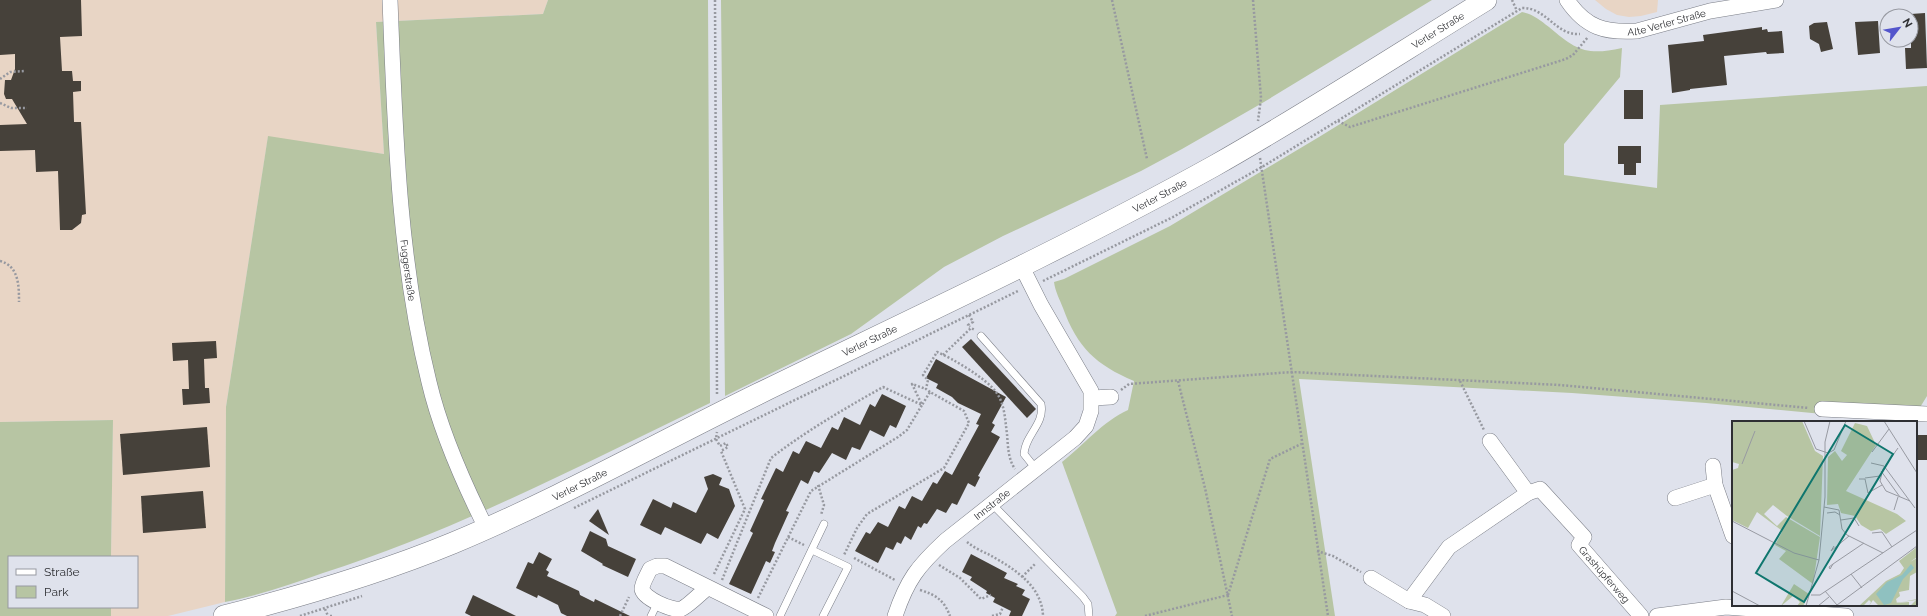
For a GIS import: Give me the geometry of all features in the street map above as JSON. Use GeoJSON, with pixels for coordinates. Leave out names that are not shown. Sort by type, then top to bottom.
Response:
{"type":"FeatureCollection","features":[{"type":"Feature","properties":{"kind":"main road","name":"Verler Straße"},"geometry":{"type":"LineString","coordinates":[[224,616],[346,583],[410,560],[549,500],[718,414],[1118,217],[1220,162],[1324,101],[1486,0]]}},
{"type":"Feature","properties":{"kind":"street","name":"Fuggerstraße"},"geometry":{"type":"LineString","coordinates":[[390,0],[403,241],[411,294],[429,383],[438,415],[453,456],[486,528]]}},
{"type":"Feature","properties":{"kind":"street","name":"Alte Verler Straße"},"geometry":{"type":"LineString","coordinates":[[1567,0],[1579,15],[1596,27],[1621,32],[1637,31],[1710,11],[1776,0]]}},
{"type":"Feature","properties":{"kind":"street"},"geometry":{"type":"LineString","coordinates":[[1021,265],[1031,286],[1086,382],[1092,398],[1111,397]]}},
{"type":"Feature","properties":{"kind":"street","name":"Innstraße"},"geometry":{"type":"LineString","coordinates":[[895,616],[906,586],[927,557],[1075,438],[1086,426],[1091,411],[1092,398]]}},
{"type":"Feature","properties":{"kind":"street"},"geometry":{"type":"LineString","coordinates":[[1822,410],[1927,414]]}},
{"type":"Feature","properties":{"kind":"street"},"geometry":{"type":"LineString","coordinates":[[1409,601],[1449,547],[1528,493],[1490,441]]}},
{"type":"Feature","properties":{"kind":"street"},"geometry":{"type":"LineString","coordinates":[[1713,466],[1715,485],[1732,533]]}},
{"type":"Feature","properties":{"kind":"street"},"geometry":{"type":"LineString","coordinates":[[1676,498],[1715,485]]}},
{"type":"Feature","properties":{"kind":"street","name":"Grashüpferweg"},"geometry":{"type":"LineString","coordinates":[[1528,493],[1540,488],[1584,537],[1579,545],[1641,616]]}},
{"type":"Feature","properties":{"kind":"street"},"geometry":{"type":"LineString","coordinates":[[714,586],[682,609],[655,609],[643,593],[642,587],[650,569],[657,566],[665,566],[714,586],[759,613]]}},
{"type":"Feature","properties":{"kind":"street"},"geometry":{"type":"LineString","coordinates":[[1371,578],[1409,601],[1425,605],[1442,616]]}},
{"type":"Feature","properties":{"kind":"street"},"geometry":{"type":"LineString","coordinates":[[1657,616],[1693,613],[1726,607],[1846,616]]}},
{"type":"Feature","properties":{"kind":"lane"},"geometry":{"type":"LineString","coordinates":[[981,336],[1041,404],[1042,410],[1038,424],[1024,446],[1024,454],[1036,469]]}},
{"type":"Feature","properties":{"kind":"lane"},"geometry":{"type":"LineString","coordinates":[[992,504],[1083,597],[1088,604],[1089,616]]}},
{"type":"Feature","properties":{"kind":"lane"},"geometry":{"type":"LineString","coordinates":[[780,616],[824,524]]}},
{"type":"Feature","properties":{"kind":"lane"},"geometry":{"type":"LineString","coordinates":[[812,550],[848,567],[823,616]]}},
{"type":"Feature","properties":{"kind":"path"},"geometry":{"type":"LineString","coordinates":[[714,586],[745,509],[721,451],[728,447],[726,444],[720,446],[716,439],[718,414],[715,0]]}},
{"type":"Feature","properties":{"kind":"path"},"geometry":{"type":"LineString","coordinates":[[1112,0],[1147,159]]}},
{"type":"Feature","properties":{"kind":"path"},"geometry":{"type":"LineString","coordinates":[[1253,0],[1261,98]]}},
{"type":"Feature","properties":{"kind":"path"},"geometry":{"type":"LineString","coordinates":[[1512,0],[1517,11]]}},
{"type":"Feature","properties":{"kind":"path"},"geometry":{"type":"LineString","coordinates":[[570,510],[969,314],[1060,273],[1172,217],[1262,167],[1517,11],[1530,8],[1542,13],[1564,31],[1575,34],[1582,34],[1596,27]]}},
{"type":"Feature","properties":{"kind":"path"},"geometry":{"type":"LineString","coordinates":[[1338,121],[1350,127],[1566,59],[1573,55],[1596,27]]}},
{"type":"Feature","properties":{"kind":"path"},"geometry":{"type":"LineString","coordinates":[[0,79],[10,72],[25,71]]}},
{"type":"Feature","properties":{"kind":"path"},"geometry":{"type":"LineString","coordinates":[[0,103],[11,108],[27,108]]}},
{"type":"Feature","properties":{"kind":"path"},"geometry":{"type":"LineString","coordinates":[[1262,167],[1301,444],[1328,616]]}},
{"type":"Feature","properties":{"kind":"path"},"geometry":{"type":"LineString","coordinates":[[0,260],[11,267],[19,282],[19,302]]}},
{"type":"Feature","properties":{"kind":"path"},"geometry":{"type":"LineString","coordinates":[[943,354],[970,328],[968,325],[973,322],[969,314]]}},
{"type":"Feature","properties":{"kind":"path"},"geometry":{"type":"LineString","coordinates":[[970,328],[981,336]]}},
{"type":"Feature","properties":{"kind":"path"},"geometry":{"type":"LineString","coordinates":[[926,389],[928,380],[923,375],[937,352],[966,368],[997,392],[1004,412],[1010,460],[1023,479]]}},
{"type":"Feature","properties":{"kind":"path"},"geometry":{"type":"LineString","coordinates":[[1111,397],[1130,384],[1292,372],[1560,385],[1822,410]]}},
{"type":"Feature","properties":{"kind":"path"},"geometry":{"type":"LineString","coordinates":[[1178,381],[1205,488],[1232,616]]}},
{"type":"Feature","properties":{"kind":"path"},"geometry":{"type":"LineString","coordinates":[[1460,381],[1490,441]]}},
{"type":"Feature","properties":{"kind":"path"},"geometry":{"type":"LineString","coordinates":[[840,563],[857,528],[867,514],[944,468],[969,423],[964,411],[926,389],[912,384],[922,406]]}},
{"type":"Feature","properties":{"kind":"path"},"geometry":{"type":"LineString","coordinates":[[714,586],[771,458],[825,421],[883,387],[922,406]]}},
{"type":"Feature","properties":{"kind":"path"},"geometry":{"type":"LineString","coordinates":[[759,613],[788,537],[811,491],[818,485],[898,437],[907,430],[930,392]]}},
{"type":"Feature","properties":{"kind":"path"},"geometry":{"type":"LineString","coordinates":[[1228,595],[1270,459],[1301,444]]}},
{"type":"Feature","properties":{"kind":"path"},"geometry":{"type":"LineString","coordinates":[[818,485],[824,505],[820,514],[824,524]]}},
{"type":"Feature","properties":{"kind":"path"},"geometry":{"type":"LineString","coordinates":[[958,531],[969,544],[1009,566],[1022,577],[1037,592],[1042,607],[1043,616]]}},
{"type":"Feature","properties":{"kind":"path"},"geometry":{"type":"LineString","coordinates":[[788,537],[812,550]]}},
{"type":"Feature","properties":{"kind":"path"},"geometry":{"type":"LineString","coordinates":[[1317,551],[1333,556],[1371,578]]}},
{"type":"Feature","properties":{"kind":"path"},"geometry":{"type":"LineString","coordinates":[[845,552],[906,586],[936,595],[941,599],[950,616]]}},
{"type":"Feature","properties":{"kind":"path"},"geometry":{"type":"LineString","coordinates":[[1022,577],[1044,556]]}},
{"type":"Feature","properties":{"kind":"path"},"geometry":{"type":"LineString","coordinates":[[927,557],[960,578],[981,599],[990,595]]}},
{"type":"Feature","properties":{"kind":"path"},"geometry":{"type":"LineString","coordinates":[[300,616],[369,594]]}},
{"type":"Feature","properties":{"kind":"path"},"geometry":{"type":"LineString","coordinates":[[1145,616],[1228,595]]}},
{"type":"Feature","properties":{"kind":"path"},"geometry":{"type":"LineString","coordinates":[[620,616],[630,597]]}},
{"type":"Feature","properties":{"kind":"path"},"geometry":{"type":"LineString","coordinates":[[992,616],[1000,614],[1003,607]]}},
{"type":"Feature","properties":{"kind":"shaded area"},"geometry":{"type":"Polygon","coordinates":[[[0,0],[548,0],[543,14],[376,22],[384,154],[268,137],[226,407],[225,602],[168,616],[111,616],[111,608],[138,608],[138,556],[111,556],[113,420],[0,422],[0,0]]]}},
{"type":"Feature","properties":{"kind":"shaded area"},"geometry":{"type":"Polygon","coordinates":[[[1595,0],[1658,0],[1657,12],[1629,17],[1617,15],[1606,9],[1595,0]]]}},
{"type":"Feature","properties":{"kind":"green space"},"geometry":{"type":"Polygon","coordinates":[[[548,0],[708,0],[710,403],[520,495],[423,537],[373,556],[287,585],[225,602],[226,407],[268,136],[384,154],[376,22],[543,14],[548,0]]]}},
{"type":"Feature","properties":{"kind":"green space"},"geometry":{"type":"Polygon","coordinates":[[[721,0],[1432,0],[1264,102],[1182,149],[1141,171],[1003,236],[944,267],[851,334],[725,396],[721,0]]]}},
{"type":"Feature","properties":{"kind":"green space"},"geometry":{"type":"Polygon","coordinates":[[[1522,12],[1530,14],[1546,24],[1574,46],[1582,49],[1599,51],[1622,48],[1620,77],[1564,144],[1564,175],[1657,188],[1660,105],[1927,86],[1927,396],[1919,409],[1854,417],[1706,403],[1572,393],[1299,379],[1335,616],[1115,616],[1117,613],[1062,462],[1110,420],[1128,410],[1134,381],[1121,375],[1099,361],[1082,344],[1069,322],[1056,292],[1054,282],[1064,279],[1170,226],[1319,137],[1522,12]]]}},
{"type":"Feature","properties":{"kind":"green space"},"geometry":{"type":"Polygon","coordinates":[[[113,420],[111,556],[8,556],[8,608],[111,608],[111,616],[0,616],[0,422],[113,420]]]}},
{"type":"Feature","properties":{"kind":"building"},"geometry":{"type":"Polygon","coordinates":[[[0,0],[81,0],[82,36],[60,37],[62,71],[72,71],[73,81],[81,81],[81,91],[73,92],[74,122],[81,122],[86,214],[82,215],[81,223],[72,230],[60,230],[58,171],[36,172],[35,150],[0,151],[0,125],[27,124],[12,99],[6,99],[4,94],[5,80],[11,80],[15,69],[15,54],[0,55],[0,0]]]}},
{"type":"Feature","properties":{"kind":"building"},"geometry":{"type":"Polygon","coordinates":[[[1919,13],[1925,13],[1927,68],[1906,69],[1905,48],[1919,48],[1919,13]]]}},
{"type":"Feature","properties":{"kind":"building"},"geometry":{"type":"Polygon","coordinates":[[[1878,21],[1880,53],[1858,55],[1855,22],[1878,21]]]}},
{"type":"Feature","properties":{"kind":"building"},"geometry":{"type":"Polygon","coordinates":[[[1827,22],[1833,49],[1821,52],[1819,44],[1810,39],[1809,26],[1814,23],[1827,22]]]}},
{"type":"Feature","properties":{"kind":"building"},"geometry":{"type":"Polygon","coordinates":[[[1762,27],[1762,30],[1767,29],[1768,32],[1782,31],[1784,53],[1767,54],[1766,52],[1724,56],[1727,85],[1690,89],[1672,93],[1668,45],[1704,41],[1703,35],[1762,27]]]}},
{"type":"Feature","properties":{"kind":"building"},"geometry":{"type":"Polygon","coordinates":[[[1624,90],[1643,90],[1643,119],[1624,119],[1624,90]]]}},
{"type":"Feature","properties":{"kind":"building"},"geometry":{"type":"Polygon","coordinates":[[[1618,146],[1641,146],[1641,163],[1636,163],[1636,175],[1624,175],[1624,164],[1618,164],[1618,146]]]}},
{"type":"Feature","properties":{"kind":"building"},"geometry":{"type":"Polygon","coordinates":[[[971,339],[1036,409],[1027,418],[962,347],[971,339]]]}},
{"type":"Feature","properties":{"kind":"building"},"geometry":{"type":"Polygon","coordinates":[[[216,341],[217,358],[204,359],[205,388],[209,388],[210,403],[183,405],[182,389],[189,389],[188,360],[173,361],[172,343],[216,341]]]}},
{"type":"Feature","properties":{"kind":"building"},"geometry":{"type":"Polygon","coordinates":[[[936,359],[1006,397],[992,423],[995,425],[991,432],[1000,437],[978,476],[980,477],[975,487],[968,483],[957,505],[952,503],[946,513],[937,509],[927,524],[924,523],[921,528],[918,526],[911,540],[905,536],[901,544],[897,542],[893,550],[886,547],[878,563],[855,551],[866,532],[870,534],[878,522],[888,527],[899,506],[905,509],[912,496],[922,501],[933,482],[937,484],[945,471],[952,475],[979,425],[976,424],[981,414],[958,403],[952,397],[936,388],[938,384],[926,378],[936,359]]]}},
{"type":"Feature","properties":{"kind":"building"},"geometry":{"type":"Polygon","coordinates":[[[882,394],[906,406],[896,428],[890,425],[884,437],[870,430],[860,450],[852,447],[846,460],[832,453],[819,473],[814,471],[808,484],[801,480],[786,511],[789,512],[772,551],[775,552],[770,563],[766,561],[751,594],[729,584],[753,533],[750,531],[764,500],[761,499],[776,468],[783,472],[793,451],[799,454],[806,441],[821,448],[832,427],[838,430],[844,417],[860,425],[870,404],[875,407],[882,394]]]}},
{"type":"Feature","properties":{"kind":"building"},"geometry":{"type":"Polygon","coordinates":[[[207,427],[210,467],[123,475],[120,434],[207,427]]]}},
{"type":"Feature","properties":{"kind":"building"},"geometry":{"type":"Polygon","coordinates":[[[1917,435],[1927,435],[1927,460],[1917,460],[1917,435]]]}},
{"type":"Feature","properties":{"kind":"building"},"geometry":{"type":"Polygon","coordinates":[[[713,474],[722,478],[719,485],[729,489],[735,506],[718,539],[707,533],[701,544],[665,527],[661,535],[640,525],[653,499],[671,508],[673,502],[696,513],[708,489],[704,477],[713,474]]]}},
{"type":"Feature","properties":{"kind":"building"},"geometry":{"type":"Polygon","coordinates":[[[203,491],[206,528],[143,533],[141,496],[203,491]]]}},
{"type":"Feature","properties":{"kind":"building"},"geometry":{"type":"Polygon","coordinates":[[[598,509],[609,535],[589,521],[598,509]]]}},
{"type":"Feature","properties":{"kind":"building"},"geometry":{"type":"Polygon","coordinates":[[[590,531],[606,539],[608,546],[636,559],[628,577],[602,565],[603,564],[581,551],[590,531]]]}},
{"type":"Feature","properties":{"kind":"building"},"geometry":{"type":"Polygon","coordinates":[[[539,552],[552,559],[546,570],[549,572],[547,576],[579,591],[580,595],[594,602],[595,599],[630,616],[567,616],[561,613],[558,605],[538,595],[537,598],[516,588],[528,562],[533,564],[539,552]]]}},
{"type":"Feature","properties":{"kind":"building"},"geometry":{"type":"Polygon","coordinates":[[[971,554],[1007,573],[1004,578],[1018,584],[1016,586],[1025,590],[1022,595],[1030,599],[1022,616],[1009,616],[1011,611],[993,602],[995,598],[986,593],[987,591],[970,580],[972,577],[962,572],[971,554]]]}},
{"type":"Feature","properties":{"kind":"building"},"geometry":{"type":"Polygon","coordinates":[[[473,595],[516,616],[471,616],[465,613],[473,595]]]}}]}
